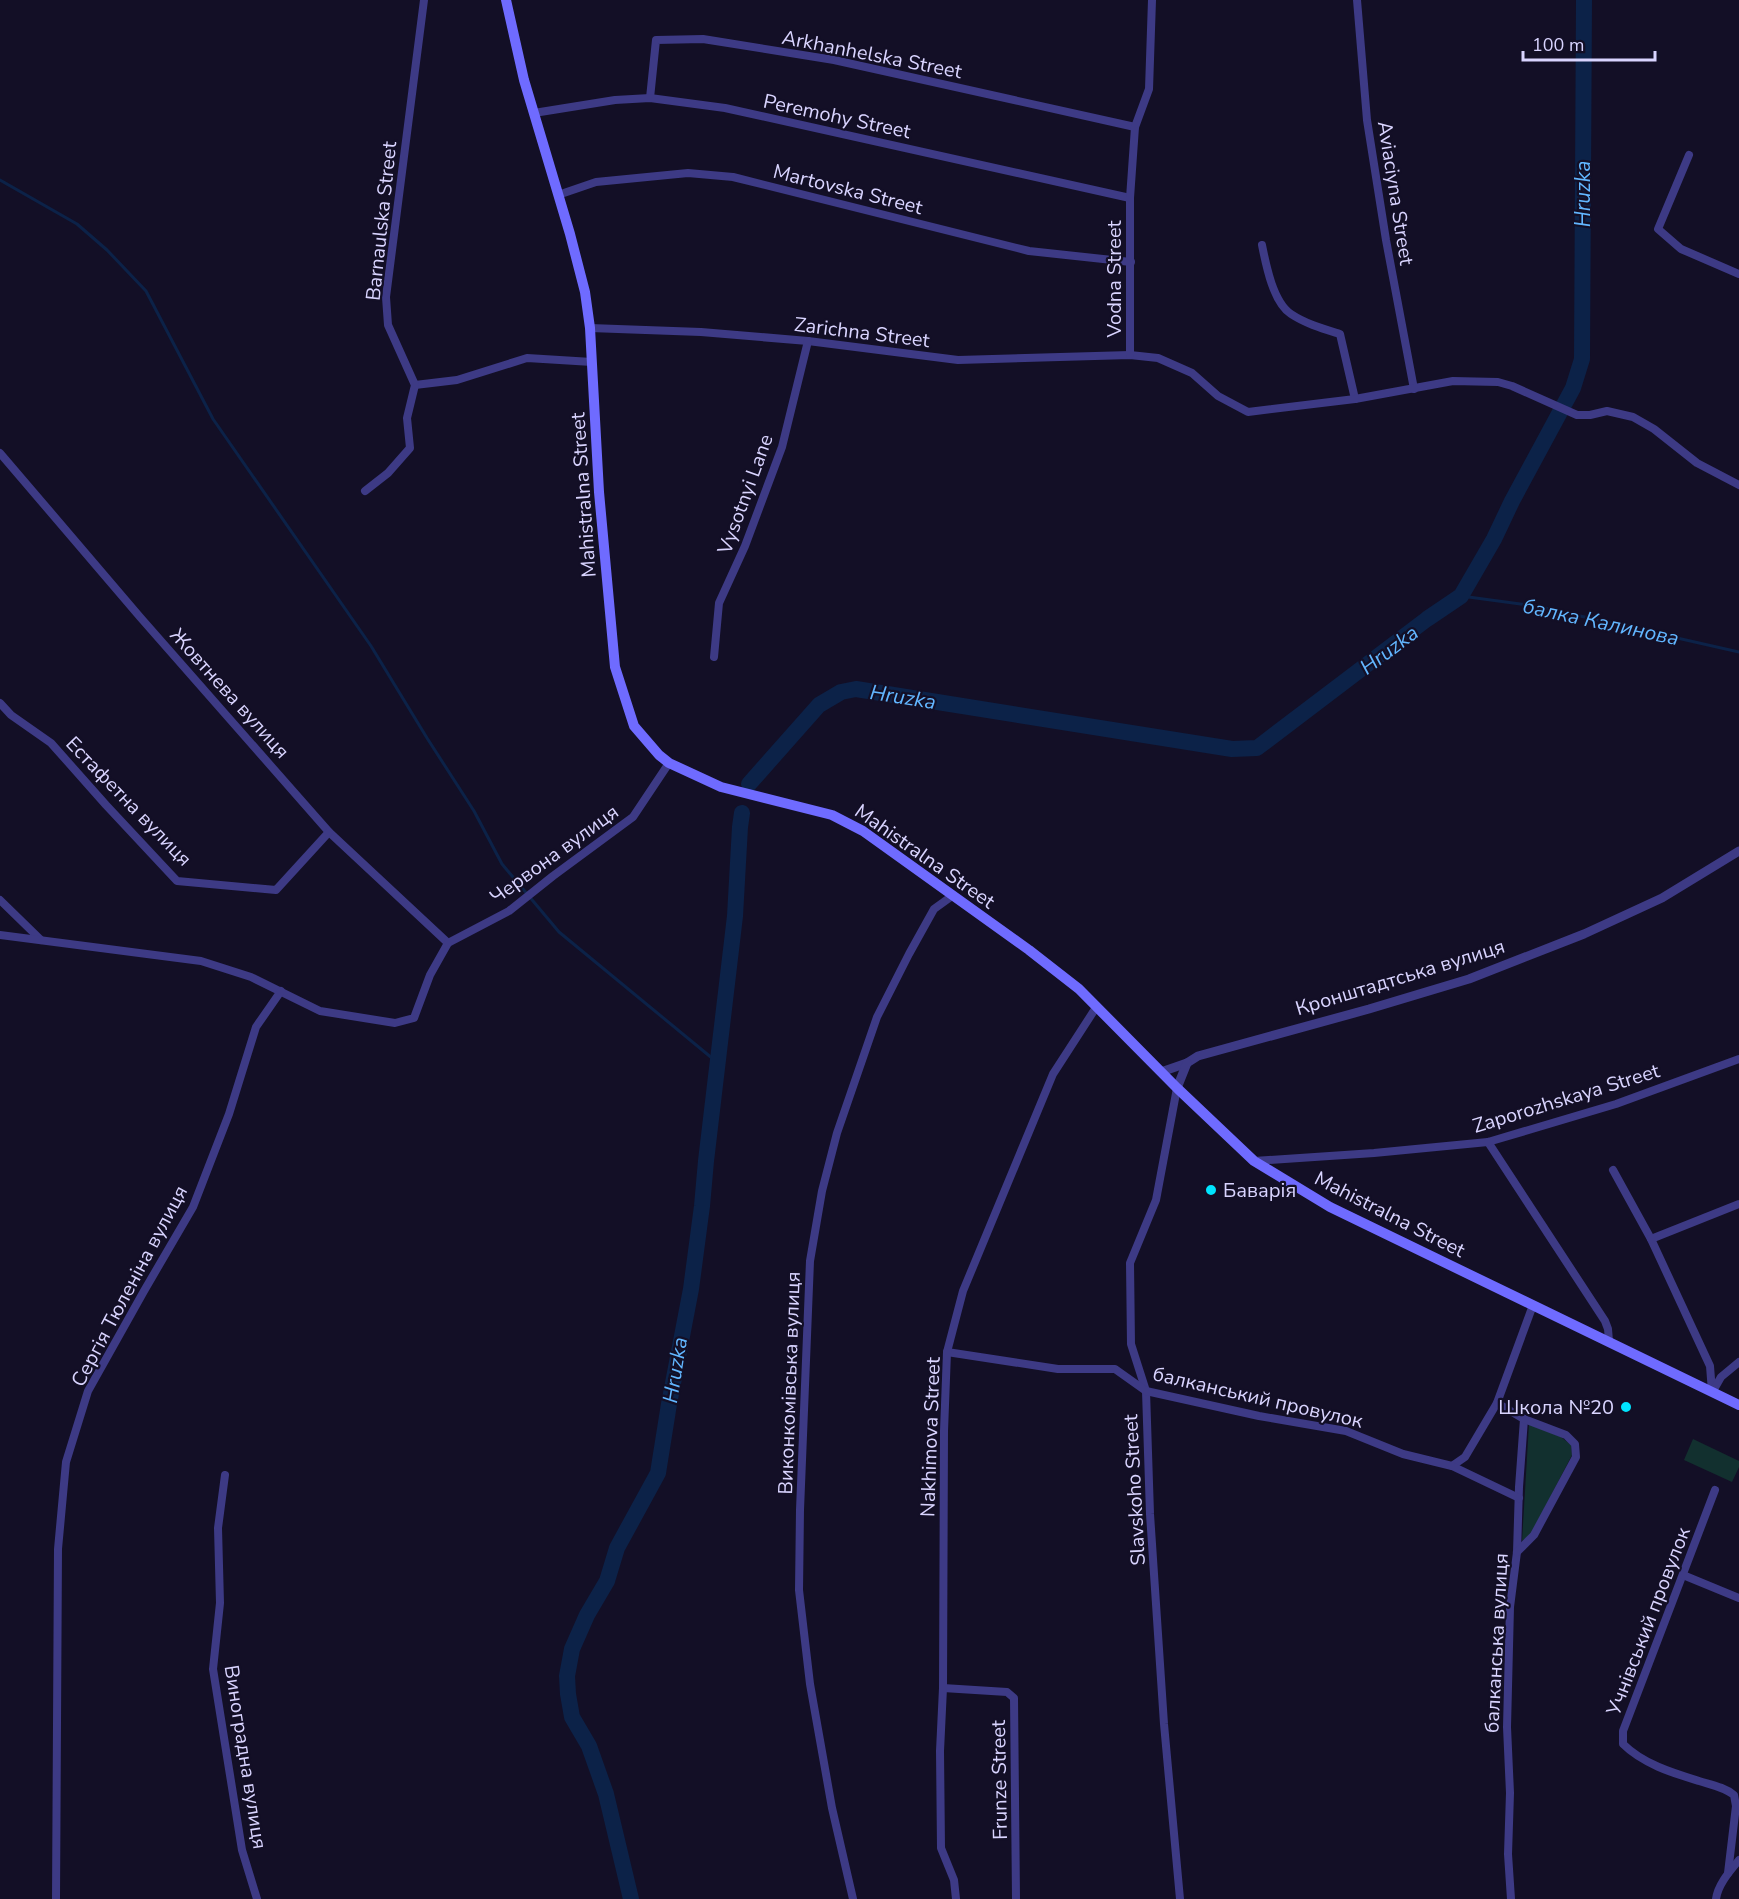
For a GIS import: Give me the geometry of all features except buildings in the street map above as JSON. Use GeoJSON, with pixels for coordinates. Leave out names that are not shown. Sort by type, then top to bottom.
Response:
{"type":"FeatureCollection","features":[{"type":"Feature","properties":{"kind":"main road","name":"Mahistralna Street"},"geometry":{"type":"LineString","coordinates":[[506,0],[524,80],[585,292],[590,328],[600,502],[615,667],[634,726],[659,755],[669,763],[721,787],[832,815],[863,831],[1054,969],[1097,1006],[1177,1088],[1254,1161],[1330,1207],[1739,1405]]}},
{"type":"Feature","properties":{"kind":"street","name":"Barnaulska Street"},"geometry":{"type":"LineString","coordinates":[[415,385],[388,325],[386,297],[424,0]]}},
{"type":"Feature","properties":{"kind":"street","name":"Vodna Street"},"geometry":{"type":"LineString","coordinates":[[1152,0],[1149,89],[1135,127],[1130,198],[1130,355],[1158,358],[1192,373],[1218,396],[1248,411],[1354,399],[1453,381],[1498,382],[1577,415],[1608,411],[1633,417],[1654,429],[1697,463],[1739,485]]}},
{"type":"Feature","properties":{"kind":"street","name":"Aviaciyna Street"},"geometry":{"type":"LineString","coordinates":[[1357,0],[1367,120],[1386,240],[1414,389]]}},
{"type":"Feature","properties":{"kind":"street","name":"Arkhanhelska Street"},"geometry":{"type":"LineString","coordinates":[[650,98],[656,40],[703,39],[834,60],[1135,127]]}},
{"type":"Feature","properties":{"kind":"street","name":"Peremohy Street"},"geometry":{"type":"LineString","coordinates":[[534,113],[615,100],[650,98],[725,108],[1130,198]]}},
{"type":"Feature","properties":{"kind":"street"},"geometry":{"type":"LineString","coordinates":[[1689,155],[1658,229],[1681,249],[1739,274]]}},
{"type":"Feature","properties":{"kind":"street","name":"Martovska Street"},"geometry":{"type":"LineString","coordinates":[[558,195],[596,182],[688,173],[733,177],[1029,251],[1131,262]]}},
{"type":"Feature","properties":{"kind":"street"},"geometry":{"type":"LineString","coordinates":[[1262,245],[1276,294],[1290,313],[1313,325],[1340,334],[1354,399]]}},
{"type":"Feature","properties":{"kind":"street","name":"Zarichna Street"},"geometry":{"type":"LineString","coordinates":[[590,328],[702,332],[808,341],[958,360],[1130,355]]}},
{"type":"Feature","properties":{"kind":"street","name":"Vysotnyi Lane"},"geometry":{"type":"LineString","coordinates":[[714,657],[719,603],[745,546],[782,447],[808,341]]}},
{"type":"Feature","properties":{"kind":"street"},"geometry":{"type":"LineString","coordinates":[[365,491],[388,473],[410,447],[407,418],[415,385],[457,380],[527,358],[592,362]]}},
{"type":"Feature","properties":{"kind":"street","name":"Жовтнева вулиця"},"geometry":{"type":"LineString","coordinates":[[0,453],[140,617],[330,832],[448,943]]}},
{"type":"Feature","properties":{"kind":"street","name":"Естафетна вулиця"},"geometry":{"type":"LineString","coordinates":[[0,703],[11,715],[51,743],[177,881],[276,890],[330,832]]}},
{"type":"Feature","properties":{"kind":"street","name":"Червона вулиця"},"geometry":{"type":"LineString","coordinates":[[448,943],[508,911],[633,817],[669,763]]}},
{"type":"Feature","properties":{"kind":"street","name":"Кронштадтська вулиця"},"geometry":{"type":"LineString","coordinates":[[1161,1072],[1187,1063],[1198,1056],[1469,979],[1584,934],[1662,898],[1739,851]]}},
{"type":"Feature","properties":{"kind":"street","name":"Виконкомівська вулиця"},"geometry":{"type":"LineString","coordinates":[[853,1899],[832,1808],[810,1684],[799,1590],[810,1261],[822,1191],[837,1133],[877,1017],[934,909],[952,896]]}},
{"type":"Feature","properties":{"kind":"street"},"geometry":{"type":"LineString","coordinates":[[0,900],[41,940]]}},
{"type":"Feature","properties":{"kind":"street"},"geometry":{"type":"LineString","coordinates":[[0,935],[201,961],[251,977],[320,1011],[394,1023],[414,1018],[430,975],[448,943]]}},
{"type":"Feature","properties":{"kind":"street","name":"Сергія Тюленіна вулиця"},"geometry":{"type":"LineString","coordinates":[[56,1899],[58,1549],[66,1462],[88,1391],[194,1207],[229,1114],[256,1027],[281,991]]}},
{"type":"Feature","properties":{"kind":"street","name":"Nakhimova Street"},"geometry":{"type":"LineString","coordinates":[[956,1899],[954,1880],[941,1848],[940,1751],[943,1688],[944,1431],[947,1352],[963,1291],[1053,1074],[1097,1006]]}},
{"type":"Feature","properties":{"kind":"street","name":"Zaporozhskaya Street"},"geometry":{"type":"LineString","coordinates":[[1254,1161],[1488,1142],[1616,1104],[1739,1059]]}},
{"type":"Feature","properties":{"kind":"street"},"geometry":{"type":"LineString","coordinates":[[1177,1088],[1187,1063]]}},
{"type":"Feature","properties":{"kind":"street","name":"Slavskoho Street"},"geometry":{"type":"LineString","coordinates":[[1177,1088],[1156,1200],[1130,1263],[1131,1344],[1146,1391],[1150,1514],[1164,1724],[1180,1899]]}},
{"type":"Feature","properties":{"kind":"street"},"geometry":{"type":"LineString","coordinates":[[1488,1142],[1605,1321],[1609,1341]]}},
{"type":"Feature","properties":{"kind":"street"},"geometry":{"type":"LineString","coordinates":[[1614,1170],[1651,1239],[1710,1366],[1712,1392]]}},
{"type":"Feature","properties":{"kind":"street"},"geometry":{"type":"LineString","coordinates":[[1651,1239],[1739,1204]]}},
{"type":"Feature","properties":{"kind":"street"},"geometry":{"type":"LineString","coordinates":[[1452,1466],[1465,1457],[1497,1403],[1533,1305]]}},
{"type":"Feature","properties":{"kind":"street","name":"балканський провулок"},"geometry":{"type":"LineString","coordinates":[[947,1352],[1058,1369],[1115,1369],[1146,1391],[1259,1416],[1346,1431],[1403,1454],[1452,1466],[1519,1498]]}},
{"type":"Feature","properties":{"kind":"street"},"geometry":{"type":"LineString","coordinates":[[1712,1392],[1721,1377],[1739,1362]]}},
{"type":"Feature","properties":{"kind":"street"},"geometry":{"type":"LineString","coordinates":[[1497,1403],[1524,1419],[1566,1435],[1575,1444],[1576,1457],[1534,1535],[1517,1551]]}},
{"type":"Feature","properties":{"kind":"street","name":"балканська вулиця"},"geometry":{"type":"LineString","coordinates":[[1511,1899],[1508,1854],[1510,1793],[1507,1727],[1510,1607],[1517,1551],[1524,1419]]}},
{"type":"Feature","properties":{"kind":"street","name":"Виноградна вулиця"},"geometry":{"type":"LineString","coordinates":[[225,1475],[218,1528],[220,1603],[213,1669],[242,1850],[258,1899]]}},
{"type":"Feature","properties":{"kind":"street","name":"Учнівський провулок"},"geometry":{"type":"LineString","coordinates":[[1715,1490],[1623,1731],[1623,1743],[1632,1753],[1671,1772],[1725,1788],[1734,1795],[1736,1806],[1728,1873]]}},
{"type":"Feature","properties":{"kind":"street"},"geometry":{"type":"LineString","coordinates":[[1683,1575],[1739,1598]]}},
{"type":"Feature","properties":{"kind":"street","name":"Frunze Street"},"geometry":{"type":"LineString","coordinates":[[943,1688],[1007,1692],[1014,1698],[1016,1899]]}},
{"type":"Feature","properties":{"kind":"street"},"geometry":{"type":"LineString","coordinates":[[1716,1899],[1728,1873],[1739,1860]]}},
{"type":"Feature","properties":{"kind":"green space"},"geometry":{"type":"Polygon","coordinates":[[[1529,1424],[1561,1437],[1571,1445],[1572,1455],[1531,1534],[1522,1541],[1529,1424]]]}},
{"type":"Feature","properties":{"kind":"green space"},"geometry":{"type":"Polygon","coordinates":[[[1693,1439],[1739,1461],[1739,1467],[1732,1482],[1684,1460],[1693,1439]]]}},
{"type":"Feature","properties":{"kind":"waterway","name":"Hruzka"},"geometry":{"type":"LineString","coordinates":[[749,784],[819,705],[841,692],[856,689],[1232,749],[1257,748],[1427,619],[1461,596],[1494,539],[1573,388],[1582,359],[1584,0]]}},
{"type":"Feature","properties":{"kind":"waterway"},"geometry":{"type":"LineString","coordinates":[[0,180],[77,224],[107,250],[146,291],[213,419],[371,646],[474,811],[502,864],[559,932],[718,1063]]}},
{"type":"Feature","properties":{"kind":"waterway","name":"балка Калинова"},"geometry":{"type":"LineString","coordinates":[[1461,596],[1536,606],[1739,652]]}},
{"type":"Feature","properties":{"kind":"waterway","name":"Hruzka"},"geometry":{"type":"LineString","coordinates":[[631,1899],[606,1794],[589,1746],[572,1717],[567,1676],[572,1649],[587,1615],[607,1581],[617,1548],[658,1473],[691,1289],[702,1206],[735,916],[742,813]]}},
{"type":"Feature","properties":{"kind":"place","name":"Баварія"},"geometry":{"type":"Point","coordinates":[1211,1190]}},
{"type":"Feature","properties":{"kind":"place","name":"Школа №20"},"geometry":{"type":"Point","coordinates":[1626,1407]}}]}
